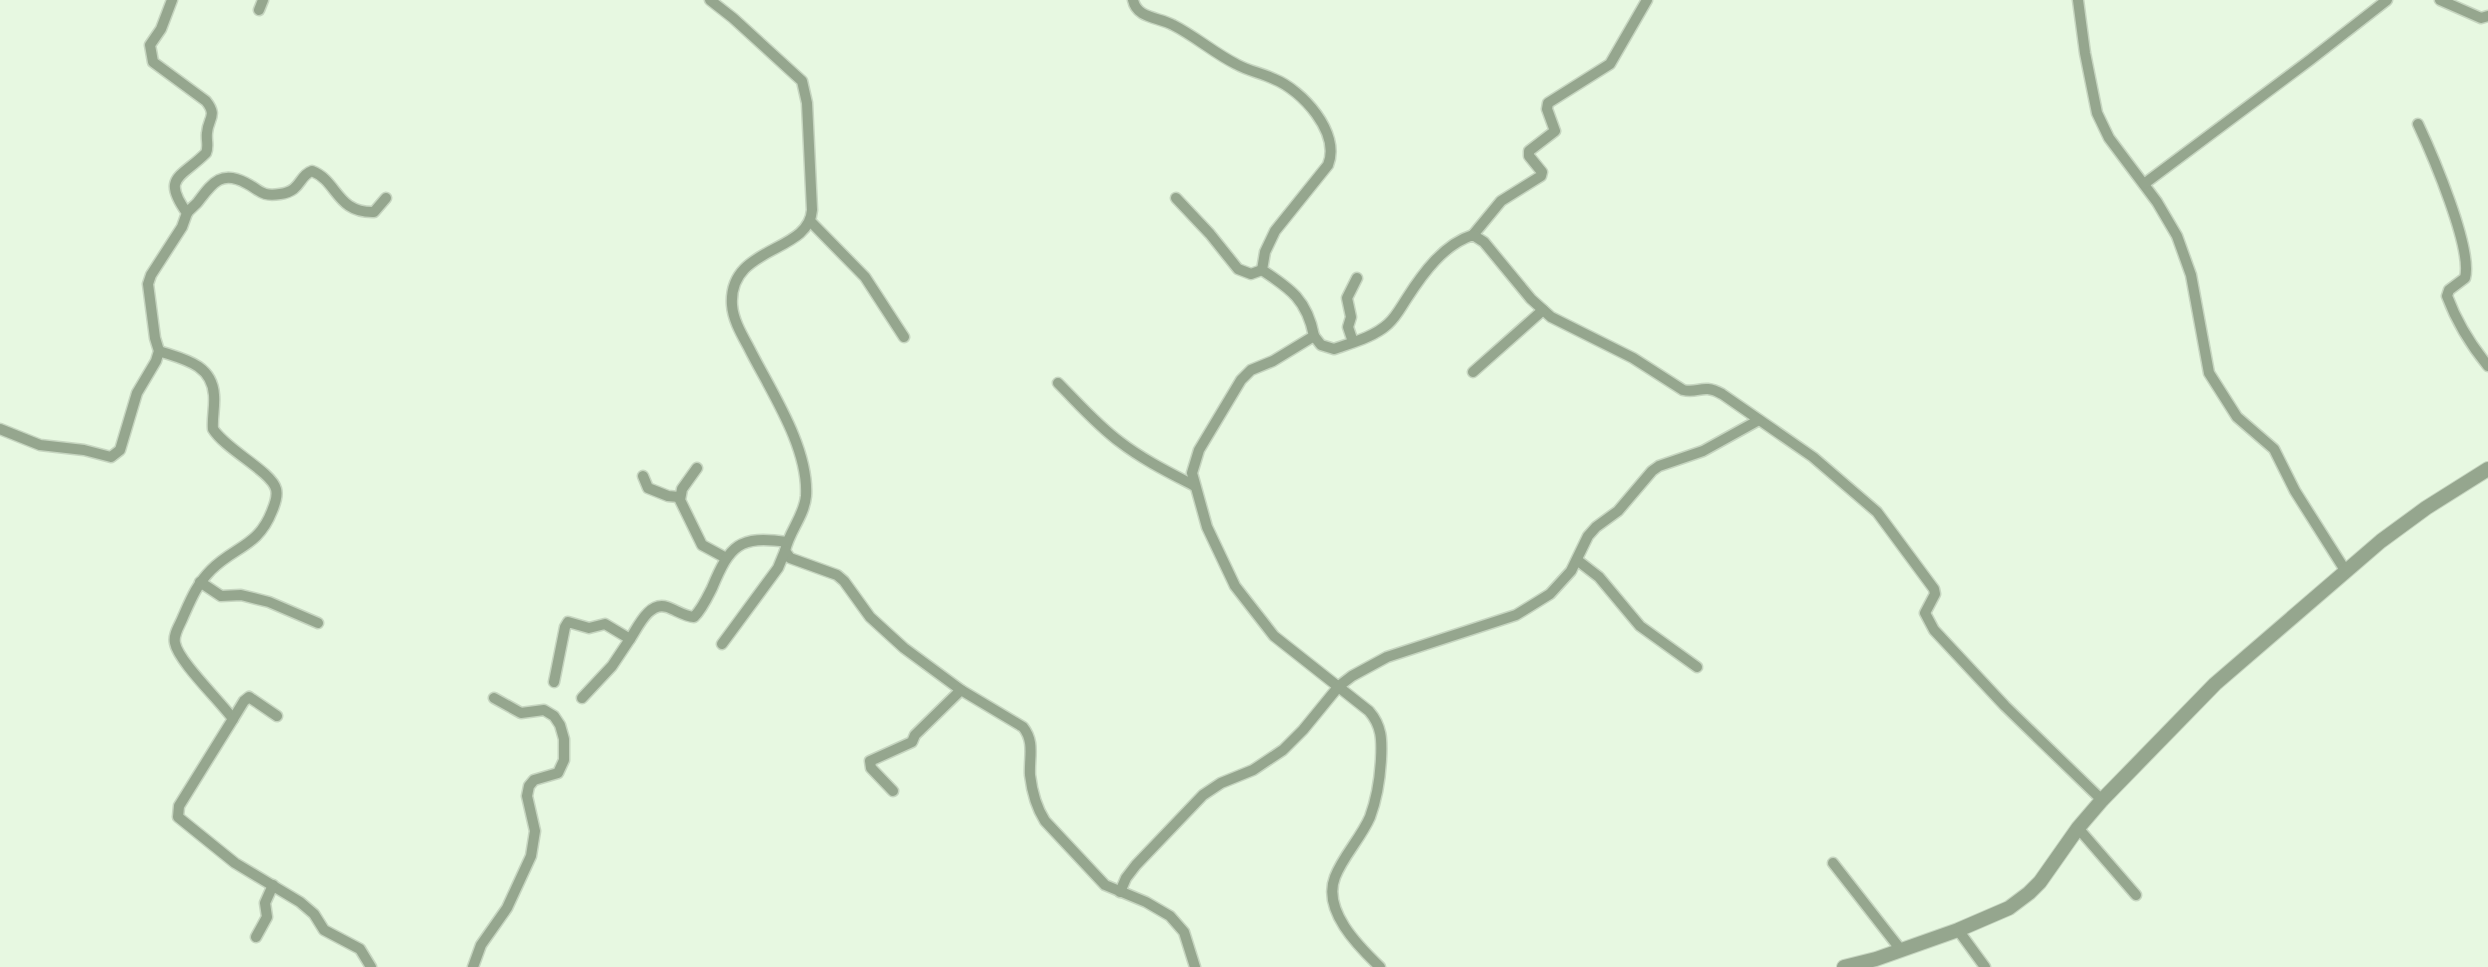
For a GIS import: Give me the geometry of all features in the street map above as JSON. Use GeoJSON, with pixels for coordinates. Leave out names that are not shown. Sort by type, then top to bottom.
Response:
{"type":"FeatureCollection","features":[{"type":"Feature","properties":{"kind":"street"},"geometry":{"type":"LineString","coordinates":[[172,0],[161,29],[150,45],[150,55],[153,62],[206,101],[212,109],[206,153],[188,168],[174,188],[175,196],[188,213]]}},
{"type":"Feature","properties":{"kind":"street"},"geometry":{"type":"LineString","coordinates":[[710,0],[802,81],[807,103],[812,210],[810,221],[798,234],[761,255],[740,273],[735,284],[732,305],[738,327],[791,429],[803,470],[806,499],[778,568],[722,644]]}},
{"type":"Feature","properties":{"kind":"street"},"geometry":{"type":"LineString","coordinates":[[1133,0],[1142,14],[1172,24],[1236,65],[1286,85],[1305,100],[1330,139],[1331,154],[1328,165],[1275,231],[1265,252],[1262,270]]}},
{"type":"Feature","properties":{"kind":"street"},"geometry":{"type":"LineString","coordinates":[[1262,270],[1281,283],[1306,308],[1314,336],[1322,345],[1330,348],[1353,342],[1382,329],[1390,322],[1423,275],[1441,255],[1473,235],[1500,201],[1541,176],[1542,172],[1529,156],[1529,151],[1555,131],[1547,109],[1548,103],[1610,64],[1647,0]]}},
{"type":"Feature","properties":{"kind":"street"},"geometry":{"type":"LineString","coordinates":[[2078,0],[2085,54],[2097,113],[2109,138],[2144,184],[2171,226],[2191,275],[2209,373],[2237,417],[2274,449],[2295,491],[2345,570]]}},
{"type":"Feature","properties":{"kind":"street"},"geometry":{"type":"LineString","coordinates":[[2144,184],[2387,0]]}},
{"type":"Feature","properties":{"kind":"street"},"geometry":{"type":"LineString","coordinates":[[2440,0],[2481,18],[2488,16]]}},
{"type":"Feature","properties":{"kind":"street"},"geometry":{"type":"LineString","coordinates":[[2418,124],[2446,188],[2467,264],[2465,278],[2449,290],[2447,296],[2457,324],[2488,366]]}},
{"type":"Feature","properties":{"kind":"street"},"geometry":{"type":"LineString","coordinates":[[0,429],[40,445],[84,450],[108,456],[115,455],[120,450],[137,393],[156,361],[159,351],[155,338],[148,284],[151,275],[183,227],[188,213],[202,193],[217,180],[237,180],[250,185],[259,193],[281,194],[292,191],[300,185],[305,175],[312,171],[330,184],[337,197],[354,207],[374,212],[386,198]]}},
{"type":"Feature","properties":{"kind":"street"},"geometry":{"type":"LineString","coordinates":[[1176,198],[1210,234],[1238,269],[1251,274],[1262,270]]}},
{"type":"Feature","properties":{"kind":"street"},"geometry":{"type":"LineString","coordinates":[[810,221],[865,277],[904,337]]}},
{"type":"Feature","properties":{"kind":"street"},"geometry":{"type":"LineString","coordinates":[[1473,235],[1488,246],[1543,310],[1633,358],[1683,390],[1710,388],[1813,457],[1883,518],[1936,592],[1925,613],[1930,625],[2005,706],[2102,800]]}},
{"type":"Feature","properties":{"kind":"street"},"geometry":{"type":"LineString","coordinates":[[1353,342],[1348,327],[1351,317],[1347,298],[1357,278]]}},
{"type":"Feature","properties":{"kind":"street"},"geometry":{"type":"LineString","coordinates":[[1473,372],[1543,310]]}},
{"type":"Feature","properties":{"kind":"street"},"geometry":{"type":"LineString","coordinates":[[1314,336],[1273,361],[1251,370],[1241,380],[1194,459],[1193,485],[1213,542],[1235,586],[1274,636],[1339,686],[1375,718],[1381,732],[1380,776],[1376,797],[1369,819],[1335,877],[1333,900],[1345,927],[1380,967]]}},
{"type":"Feature","properties":{"kind":"street"},"geometry":{"type":"LineString","coordinates":[[159,351],[192,363],[206,372],[212,381],[214,394],[215,433],[271,480],[276,489],[273,508],[259,534],[243,548],[222,560],[200,582],[192,595],[175,642],[189,666],[233,719]]}},
{"type":"Feature","properties":{"kind":"street"},"geometry":{"type":"LineString","coordinates":[[1058,383],[1097,423],[1120,442],[1153,464],[1193,485]]}},
{"type":"Feature","properties":{"kind":"street"},"geometry":{"type":"LineString","coordinates":[[1120,892],[1126,878],[1136,865],[1203,795],[1221,783],[1254,770],[1283,750],[1304,730],[1339,686],[1387,657],[1516,615],[1550,594],[1565,579],[1588,536],[1596,527],[1618,512],[1652,471],[1659,466],[1703,451],[1759,420]]}},
{"type":"Feature","properties":{"kind":"street"},"geometry":{"type":"LineString","coordinates":[[679,497],[698,468]]}},
{"type":"Feature","properties":{"kind":"street"},"geometry":{"type":"LineString","coordinates":[[1844,967],[1958,930],[2008,908],[2029,893],[2056,862],[2078,828],[2102,800],[2215,684],[2345,570],[2426,508],[2488,469]]}},
{"type":"Feature","properties":{"kind":"street"},"geometry":{"type":"LineString","coordinates":[[643,476],[648,488],[668,496],[679,497]]}},
{"type":"Feature","properties":{"kind":"street"},"geometry":{"type":"LineString","coordinates":[[679,497],[702,545],[726,558]]}},
{"type":"Feature","properties":{"kind":"street"},"geometry":{"type":"LineString","coordinates":[[582,698],[606,673],[648,612],[656,607],[664,606],[689,616],[696,615],[726,558],[737,547],[749,540],[765,539],[786,546]]}},
{"type":"Feature","properties":{"kind":"street"},"geometry":{"type":"LineString","coordinates":[[786,546],[790,558],[837,575],[879,627],[961,690],[1017,722],[1026,731],[1031,745],[1030,776],[1038,809],[1045,821],[1105,885],[1146,902],[1170,916],[1184,932],[1195,967]]}},
{"type":"Feature","properties":{"kind":"street"},"geometry":{"type":"LineString","coordinates":[[1577,560],[1599,577],[1640,626],[1697,667]]}},
{"type":"Feature","properties":{"kind":"street"},"geometry":{"type":"LineString","coordinates":[[200,582],[221,596],[241,595],[269,602],[318,623]]}},
{"type":"Feature","properties":{"kind":"street"},"geometry":{"type":"LineString","coordinates":[[554,682],[568,622],[589,628],[605,624],[630,639]]}},
{"type":"Feature","properties":{"kind":"street"},"geometry":{"type":"LineString","coordinates":[[893,791],[871,768],[870,761],[912,742],[915,735],[961,690]]}},
{"type":"Feature","properties":{"kind":"street"},"geometry":{"type":"LineString","coordinates":[[277,716],[249,697],[244,700],[179,806],[178,817],[216,850],[294,897],[308,909],[324,930],[360,949],[371,967]]}},
{"type":"Feature","properties":{"kind":"street"},"geometry":{"type":"LineString","coordinates":[[473,967],[481,945],[507,908],[531,856],[535,831],[527,796],[528,786],[534,780],[558,773],[564,760],[562,731],[554,716],[544,710],[521,714],[494,698]]}},
{"type":"Feature","properties":{"kind":"street"},"geometry":{"type":"LineString","coordinates":[[2078,828],[2136,895]]}},
{"type":"Feature","properties":{"kind":"street"},"geometry":{"type":"LineString","coordinates":[[1833,863],[1901,950]]}},
{"type":"Feature","properties":{"kind":"street"},"geometry":{"type":"LineString","coordinates":[[256,937],[267,917],[264,905],[273,885]]}},
{"type":"Feature","properties":{"kind":"street"},"geometry":{"type":"LineString","coordinates":[[1958,930],[1985,967]]}}]}
